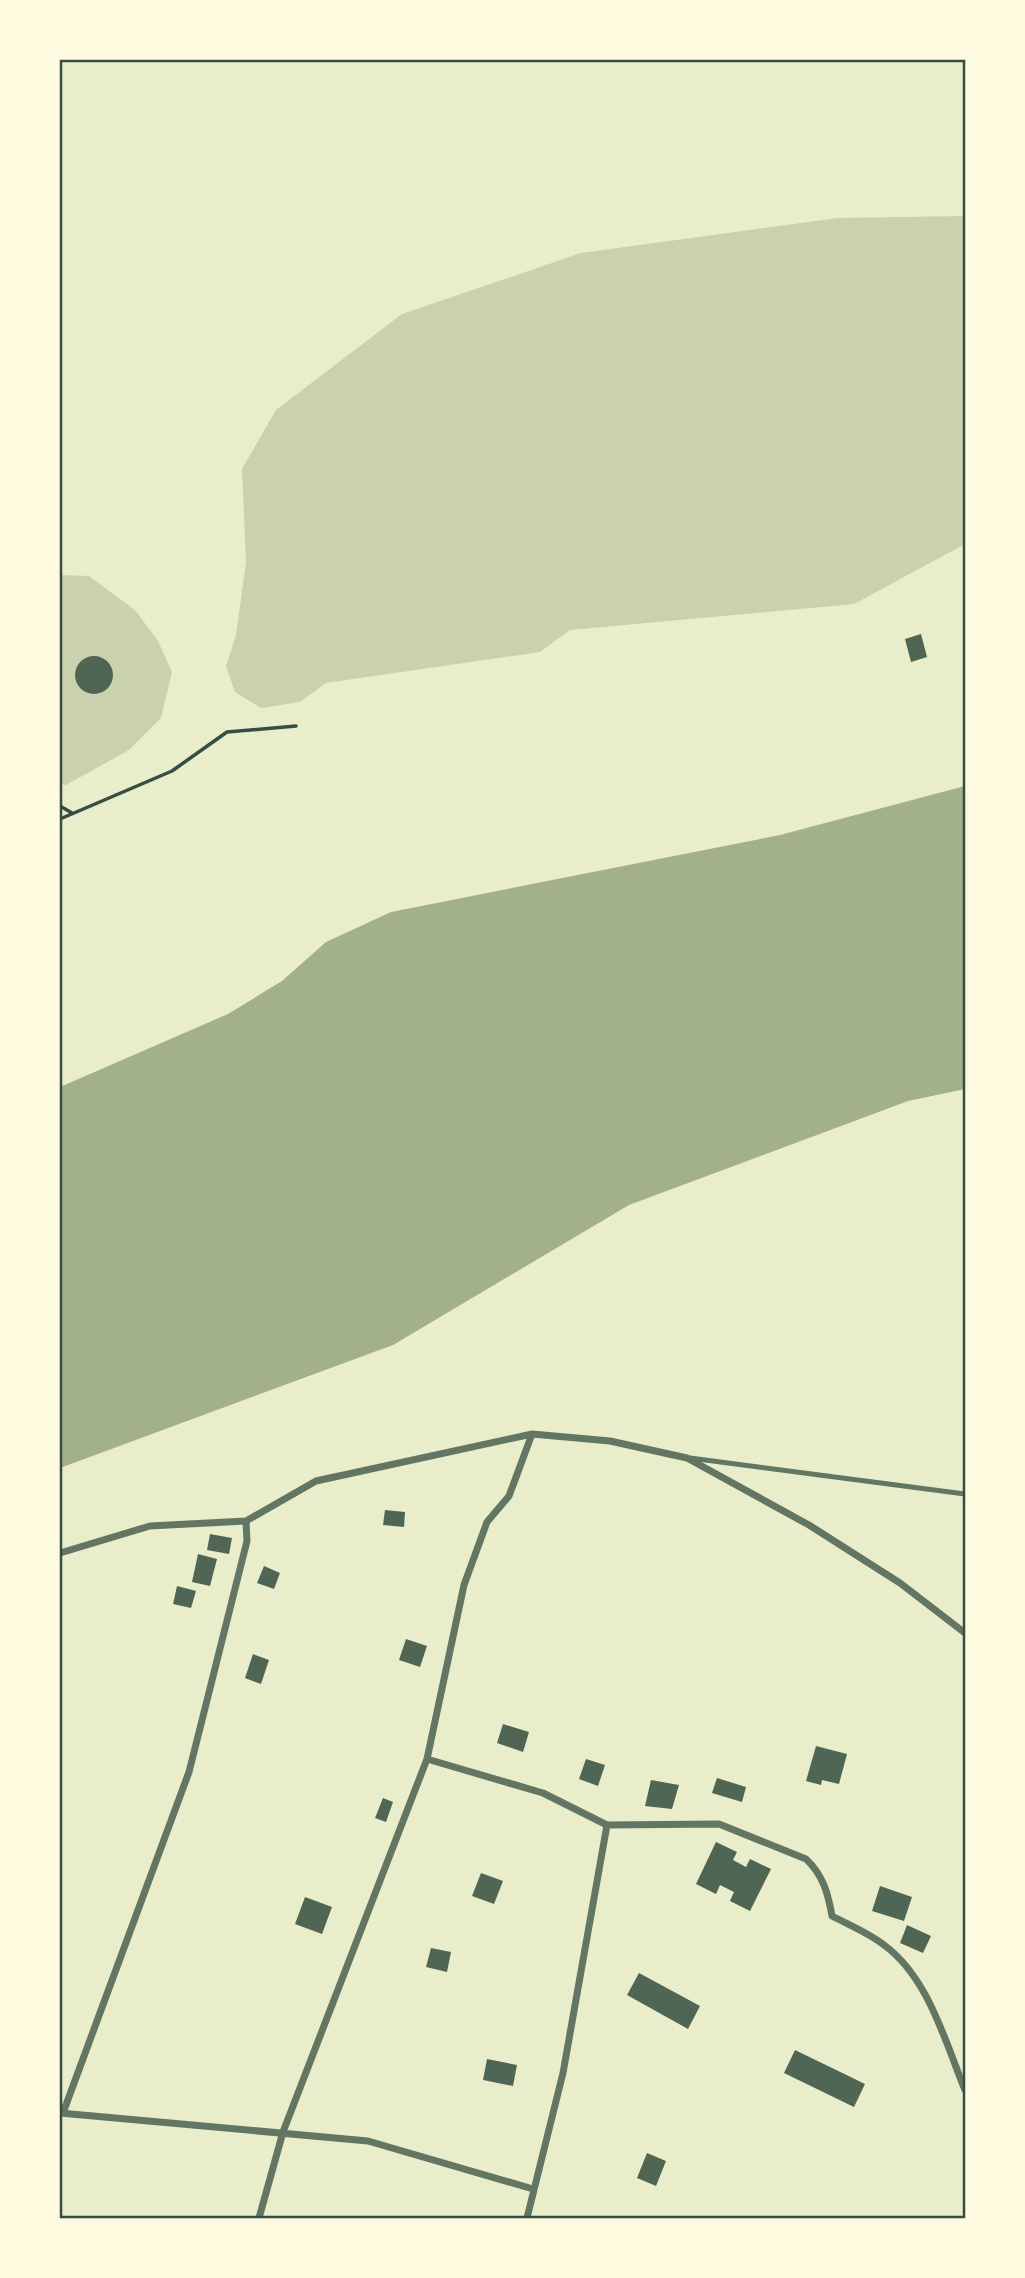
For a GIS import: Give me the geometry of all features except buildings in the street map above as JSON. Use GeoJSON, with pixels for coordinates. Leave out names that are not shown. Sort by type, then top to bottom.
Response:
{"type":"FeatureCollection","features":[{"type":"Feature","properties":{"kind":"street"},"geometry":{"type":"LineString","coordinates":[[259,2218],[283,2132],[427,1759],[464,1585],[487,1522],[509,1496],[532,1434]]}},
{"type":"Feature","properties":{"kind":"street"},"geometry":{"type":"LineString","coordinates":[[60,1553],[150,1526],[246,1521],[316,1481],[532,1434],[610,1441],[687,1458],[809,1525],[900,1583],[965,1633]]}},
{"type":"Feature","properties":{"kind":"street"},"geometry":{"type":"LineString","coordinates":[[246,1521],[247,1541],[189,1772],[61,2113],[368,2141],[533,2189]]}},
{"type":"Feature","properties":{"kind":"street"},"geometry":{"type":"LineString","coordinates":[[427,1759],[543,1793],[607,1825],[719,1824],[806,1859],[817,1870],[827,1891],[832,1916],[884,1945],[908,1968],[925,1995],[965,2090]]}},
{"type":"Feature","properties":{"kind":"street"},"geometry":{"type":"LineString","coordinates":[[527,2218],[563,2073],[607,1825]]}},
{"type":"Feature","properties":{"kind":"lane"},"geometry":{"type":"LineString","coordinates":[[687,1458],[965,1494]]}},
{"type":"Feature","properties":{"kind":"path"},"geometry":{"type":"LineString","coordinates":[[60,819],[172,771],[227,732],[296,726]]}},
{"type":"Feature","properties":{"kind":"path"},"geometry":{"type":"LineString","coordinates":[[60,806],[72,813]]}},
{"type":"Feature","properties":{"kind":"shaded area"},"geometry":{"type":"Polygon","coordinates":[[[965,216],[965,544],[854,604],[570,630],[540,652],[326,683],[300,702],[261,708],[235,692],[226,666],[236,635],[246,562],[242,469],[276,410],[402,314],[581,253],[838,218],[965,216]]]}},
{"type":"Feature","properties":{"kind":"shaded area"},"geometry":{"type":"Polygon","coordinates":[[[60,575],[89,576],[135,610],[158,641],[172,672],[161,718],[129,750],[66,785],[60,784],[60,575]]]}},
{"type":"Feature","properties":{"kind":"shaded area"},"geometry":{"type":"Polygon","coordinates":[[[965,786],[965,1089],[908,1101],[629,1205],[393,1345],[60,1468],[60,1087],[228,1014],[282,981],[326,942],[391,912],[780,835],[965,786]]]}}]}
